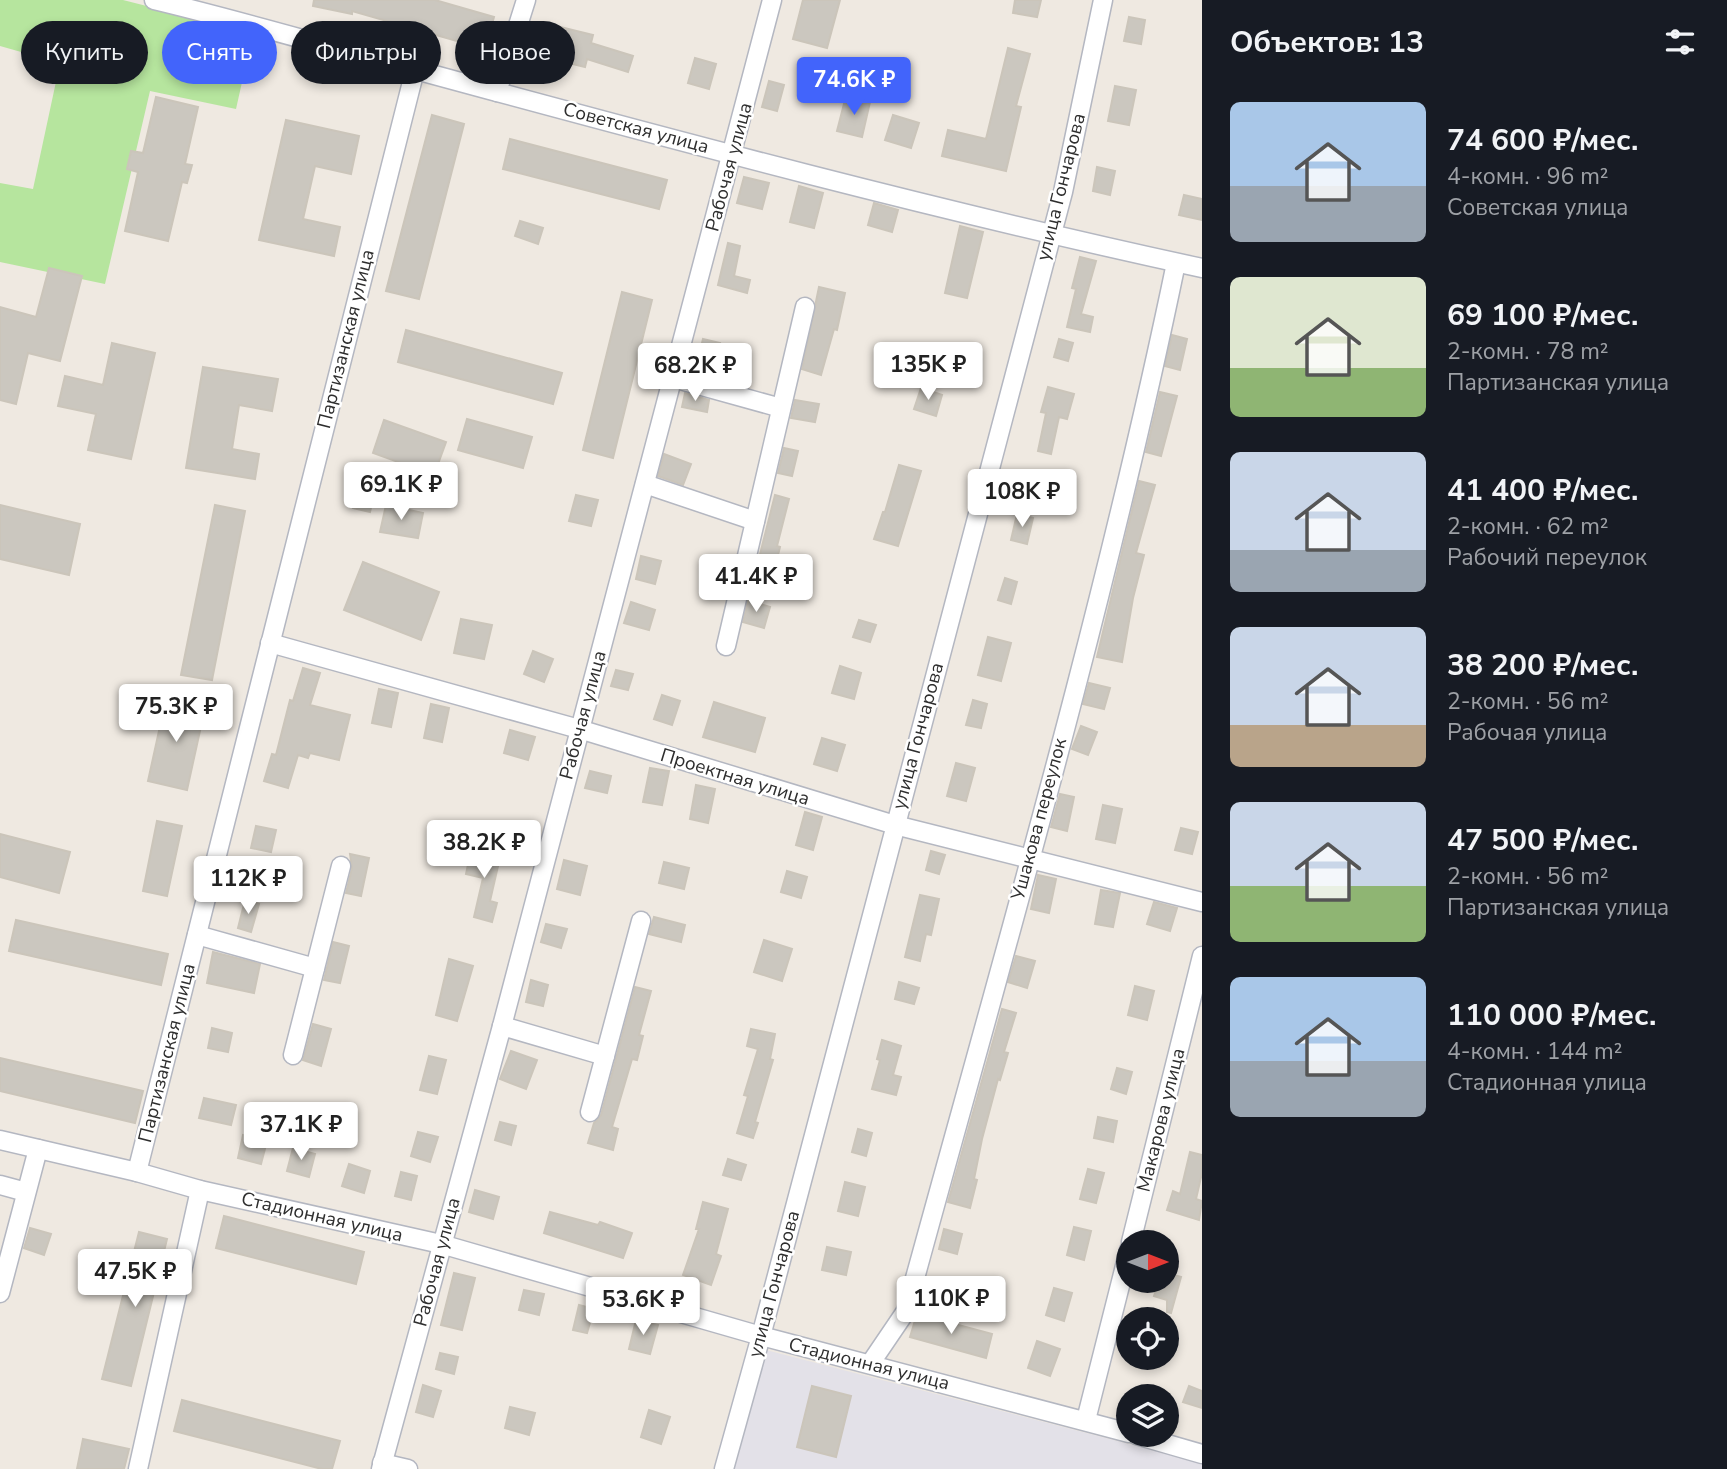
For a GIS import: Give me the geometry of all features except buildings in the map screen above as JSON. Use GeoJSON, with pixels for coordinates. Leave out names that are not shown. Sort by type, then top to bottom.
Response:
{"type":"FeatureCollection","features":[{"type":"Feature","properties":{"kind":"street","name":"Советская улица"},"geometry":{"type":"LineString","coordinates":[[154,0],[291,35]]}},
{"type":"Feature","properties":{"kind":"street"},"geometry":{"type":"LineString","coordinates":[[496,92],[526,0]]}},
{"type":"Feature","properties":{"kind":"street","name":"Рабочая улица"},"geometry":{"type":"LineString","coordinates":[[382,1466],[502,1027],[772,0]]}},
{"type":"Feature","properties":{"kind":"street","name":"улица Гончарова"},"geometry":{"type":"LineString","coordinates":[[724,1469],[1063,192],[1103,0]]}},
{"type":"Feature","properties":{"kind":"street","name":"Советская улица"},"geometry":{"type":"LineString","coordinates":[[441,77],[1050,235],[1202,268]]}},
{"type":"Feature","properties":{"kind":"street","name":"Партизанская улица"},"geometry":{"type":"LineString","coordinates":[[137,1172],[411,84]]}},
{"type":"Feature","properties":{"kind":"street","name":"Ушакова переулок"},"geometry":{"type":"LineString","coordinates":[[870,1364],[906,1311],[1101,587],[1176,262]]}},
{"type":"Feature","properties":{"kind":"street"},"geometry":{"type":"LineString","coordinates":[[726,646],[805,307]]}},
{"type":"Feature","properties":{"kind":"street"},"geometry":{"type":"LineString","coordinates":[[673,378],[781,408]]}},
{"type":"Feature","properties":{"kind":"street"},"geometry":{"type":"LineString","coordinates":[[645,484],[755,521]]}},
{"type":"Feature","properties":{"kind":"street","name":"Проектная улица"},"geometry":{"type":"LineString","coordinates":[[270,643],[579,729],[895,825],[1202,902]]}},
{"type":"Feature","properties":{"kind":"street"},"geometry":{"type":"LineString","coordinates":[[293,1055],[341,866]]}},
{"type":"Feature","properties":{"kind":"street"},"geometry":{"type":"LineString","coordinates":[[590,1112],[641,921]]}},
{"type":"Feature","properties":{"kind":"street"},"geometry":{"type":"LineString","coordinates":[[197,934],[315,968]]}},
{"type":"Feature","properties":{"kind":"street","name":"Макарова улица"},"geometry":{"type":"LineString","coordinates":[[1133,1230],[1202,956]]}},
{"type":"Feature","properties":{"kind":"street"},"geometry":{"type":"LineString","coordinates":[[502,1027],[605,1056]]}},
{"type":"Feature","properties":{"kind":"street","name":"Стадионная улица"},"geometry":{"type":"LineString","coordinates":[[0,1140],[137,1172],[200,1190],[441,1244],[761,1336],[1116,1429]]}},
{"type":"Feature","properties":{"kind":"street"},"geometry":{"type":"LineString","coordinates":[[0,1293],[38,1149]]}},
{"type":"Feature","properties":{"kind":"street"},"geometry":{"type":"LineString","coordinates":[[0,1185],[26,1192]]}},
{"type":"Feature","properties":{"kind":"street"},"geometry":{"type":"LineString","coordinates":[[138,1469],[200,1190]]}},
{"type":"Feature","properties":{"kind":"street"},"geometry":{"type":"LineString","coordinates":[[1086,1420],[1118,1293]]}},
{"type":"Feature","properties":{"kind":"street"},"geometry":{"type":"LineString","coordinates":[[1178,1447],[1202,1454]]}},
{"type":"Feature","properties":{"kind":"street"},"geometry":{"type":"LineString","coordinates":[[382,1466],[408,1469]]}},
{"type":"Feature","properties":{"kind":"shaded area"},"geometry":{"type":"Polygon","coordinates":[[[766,1350],[1116,1441],[1116,1447],[1140,1447],[1202,1463],[1202,1469],[733,1469],[766,1350]]]}},
{"type":"Feature","properties":{"kind":"green space"},"geometry":{"type":"Polygon","coordinates":[[[0,0],[123,0],[206,21],[162,21],[162,84],[242,84],[236,109],[150,91],[105,284],[0,262],[0,183],[33,189],[56,84],[148,84],[148,21],[21,21],[21,52],[0,46],[0,0]]]}}]}
